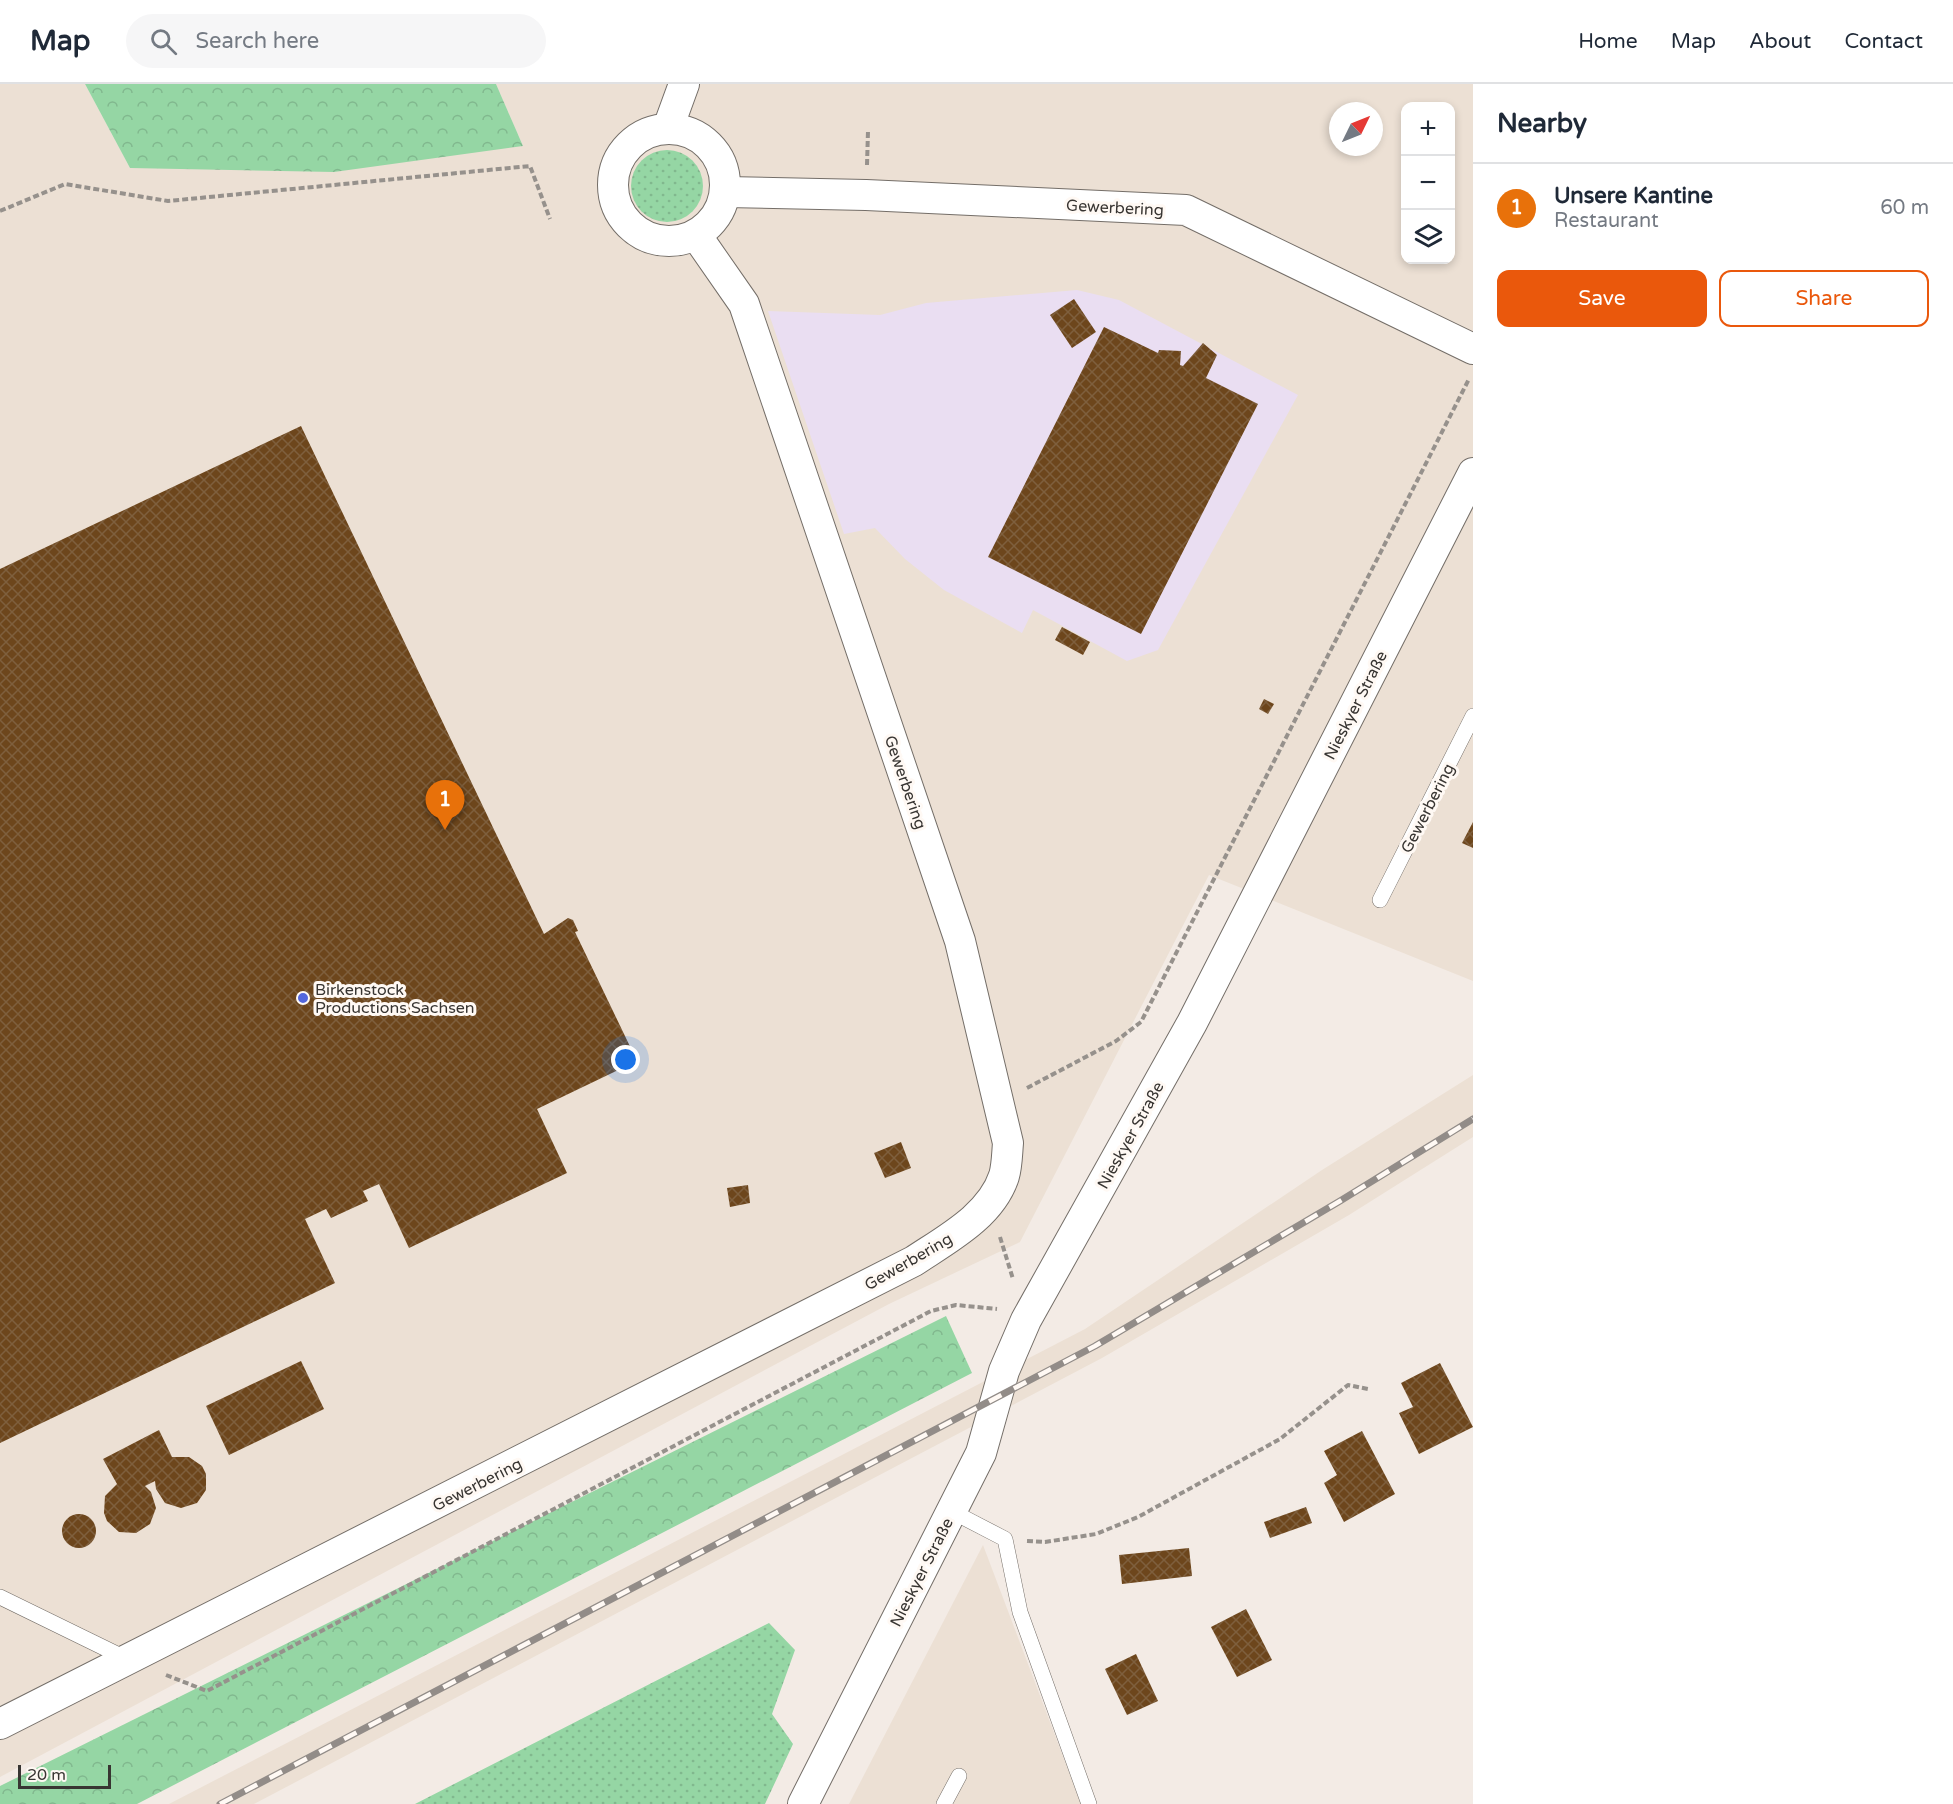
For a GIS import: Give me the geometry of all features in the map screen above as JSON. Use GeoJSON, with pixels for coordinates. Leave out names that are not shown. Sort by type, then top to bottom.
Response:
{"type":"FeatureCollection","features":[{"type":"Feature","properties":{"kind":"street"},"geometry":{"type":"LineString","coordinates":[[668,128],[684,84]]}},
{"type":"Feature","properties":{"kind":"street"},"geometry":{"type":"LineString","coordinates":[[668,128],[696,136],[718,154],[725,173],[726,192],[721,210],[710,225],[682,241],[667,242],[638,232],[627,223],[618,210],[613,192],[614,173],[621,155],[633,141],[649,132],[668,128]]}},
{"type":"Feature","properties":{"kind":"street","name":"Gewerbering"},"geometry":{"type":"LineString","coordinates":[[726,192],[855,195],[1186,210],[1473,349]]}},
{"type":"Feature","properties":{"kind":"street","name":"Gewerbering"},"geometry":{"type":"LineString","coordinates":[[0,1724],[914,1261],[965,1227],[989,1202],[1004,1176],[1008,1143],[960,941],[744,304],[696,235]]}},
{"type":"Feature","properties":{"kind":"street","name":"Nieskyer Straße"},"geometry":{"type":"LineString","coordinates":[[803,1804],[981,1453],[1004,1371],[1026,1320],[1192,1023],[1473,473]]}},
{"type":"Feature","properties":{"kind":"lane","name":"Gewerbering"},"geometry":{"type":"LineString","coordinates":[[1380,900],[1473,716]]}},
{"type":"Feature","properties":{"kind":"lane"},"geometry":{"type":"LineString","coordinates":[[951,1511],[1005,1539],[1020,1612],[1089,1804]]}},
{"type":"Feature","properties":{"kind":"lane"},"geometry":{"type":"LineString","coordinates":[[0,1598],[129,1660]]}},
{"type":"Feature","properties":{"kind":"lane"},"geometry":{"type":"LineString","coordinates":[[944,1804],[959,1776]]}},
{"type":"Feature","properties":{"kind":"path"},"geometry":{"type":"LineString","coordinates":[[0,211],[65,184],[168,201],[530,166],[550,219]]}},
{"type":"Feature","properties":{"kind":"path"},"geometry":{"type":"LineString","coordinates":[[999,1102],[1116,1041],[1141,1022],[1473,370]]}},
{"type":"Feature","properties":{"kind":"path"},"geometry":{"type":"LineString","coordinates":[[989,1202],[1026,1320]]}},
{"type":"Feature","properties":{"kind":"path"},"geometry":{"type":"LineString","coordinates":[[129,1660],[207,1691],[931,1311],[956,1305],[991,1307],[1026,1320]]}},
{"type":"Feature","properties":{"kind":"path"},"geometry":{"type":"LineString","coordinates":[[1005,1539],[1045,1542],[1086,1536],[1138,1517],[1280,1439],[1348,1385],[1368,1389]]}},
{"type":"Feature","properties":{"kind":"shaded area"},"geometry":{"type":"Polygon","coordinates":[[[0,84],[85,84],[130,168],[523,146],[496,84],[1473,84],[1473,981],[1209,875],[1020,1242],[889,1304],[0,1777],[0,84]]]}},
{"type":"Feature","properties":{"kind":"shaded area"},"geometry":{"type":"Polygon","coordinates":[[[1077,290],[1119,300],[1298,395],[1158,650],[1127,661],[1033,610],[1022,633],[944,590],[905,559],[875,528],[844,534],[768,311],[880,315],[926,303],[1077,290]]]}},
{"type":"Feature","properties":{"kind":"shaded area"},"geometry":{"type":"Polygon","coordinates":[[[1473,1075],[1473,1137],[1349,1215],[1102,1358],[254,1804],[169,1804],[1085,1329],[1322,1170],[1473,1075]]]}},
{"type":"Feature","properties":{"kind":"shaded area"},"geometry":{"type":"Polygon","coordinates":[[[983,1545],[1081,1804],[849,1804],[983,1545]]]}},
{"type":"Feature","properties":{"kind":"green space"},"geometry":{"type":"Polygon","coordinates":[[[85,84],[496,84],[523,146],[334,172],[130,168],[85,84]]]}},
{"type":"Feature","properties":{"kind":"green space"},"geometry":{"type":"Polygon","coordinates":[[[674,150],[693,160],[701,172],[703,186],[701,200],[693,212],[681,220],[660,222],[641,212],[633,200],[631,179],[641,160],[653,152],[674,150]]]}},
{"type":"Feature","properties":{"kind":"green space"},"geometry":{"type":"Polygon","coordinates":[[[946,1316],[972,1373],[137,1804],[0,1804],[0,1786],[946,1316]]]}},
{"type":"Feature","properties":{"kind":"green space"},"geometry":{"type":"Polygon","coordinates":[[[769,1623],[795,1650],[772,1714],[793,1744],[765,1804],[415,1804],[769,1623]]]}},
{"type":"Feature","properties":{"kind":"building"},"geometry":{"type":"Polygon","coordinates":[[[1074,299],[1096,332],[1072,348],[1050,315],[1074,299]]]}},
{"type":"Feature","properties":{"kind":"building"},"geometry":{"type":"Polygon","coordinates":[[[1104,327],[1158,353],[1159,350],[1181,351],[1180,365],[1183,366],[1203,343],[1217,355],[1206,378],[1258,404],[1141,634],[988,557],[1104,327]]]}},
{"type":"Feature","properties":{"kind":"building","name":"Birkenstock Productions Sachsen"},"geometry":{"type":"Polygon","coordinates":[[[301,426],[544,934],[568,918],[573,920],[578,931],[575,932],[637,1061],[537,1109],[567,1173],[409,1248],[379,1184],[363,1191],[368,1201],[331,1218],[326,1209],[305,1219],[335,1283],[0,1443],[0,569],[301,426]]]}},
{"type":"Feature","properties":{"kind":"building"},"geometry":{"type":"Polygon","coordinates":[[[1062,627],[1090,642],[1083,655],[1055,640],[1062,627]]]}},
{"type":"Feature","properties":{"kind":"building"},"geometry":{"type":"Polygon","coordinates":[[[1264,699],[1274,704],[1268,714],[1259,709],[1264,699]]]}},
{"type":"Feature","properties":{"kind":"building"},"geometry":{"type":"Polygon","coordinates":[[[1473,822],[1473,848],[1462,843],[1473,822]]]}},
{"type":"Feature","properties":{"kind":"building"},"geometry":{"type":"Polygon","coordinates":[[[901,1142],[911,1168],[885,1178],[874,1153],[901,1142]]]}},
{"type":"Feature","properties":{"kind":"building"},"geometry":{"type":"Polygon","coordinates":[[[748,1185],[750,1203],[730,1207],[727,1188],[748,1185]]]}},
{"type":"Feature","properties":{"kind":"building"},"geometry":{"type":"Polygon","coordinates":[[[301,1361],[324,1409],[229,1455],[206,1406],[301,1361]]]}},
{"type":"Feature","properties":{"kind":"building"},"geometry":{"type":"Polygon","coordinates":[[[1440,1363],[1473,1427],[1419,1454],[1399,1413],[1413,1407],[1401,1383],[1440,1363]]]}},
{"type":"Feature","properties":{"kind":"building"},"geometry":{"type":"Polygon","coordinates":[[[159,1430],[172,1457],[189,1457],[202,1466],[206,1474],[206,1490],[197,1503],[181,1508],[165,1503],[156,1489],[155,1481],[145,1486],[151,1492],[156,1508],[150,1524],[136,1533],[119,1532],[107,1521],[104,1513],[105,1496],[117,1484],[103,1459],[159,1430]]]}},
{"type":"Feature","properties":{"kind":"building"},"geometry":{"type":"Polygon","coordinates":[[[1362,1431],[1395,1494],[1344,1522],[1324,1483],[1337,1475],[1324,1451],[1362,1431]]]}},
{"type":"Feature","properties":{"kind":"building"},"geometry":{"type":"Polygon","coordinates":[[[1306,1507],[1312,1523],[1270,1538],[1264,1522],[1306,1507]]]}},
{"type":"Feature","properties":{"kind":"building"},"geometry":{"type":"Polygon","coordinates":[[[79,1514],[91,1519],[96,1531],[91,1543],[79,1548],[67,1543],[62,1531],[67,1519],[79,1514]]]}},
{"type":"Feature","properties":{"kind":"building"},"geometry":{"type":"Polygon","coordinates":[[[1189,1548],[1192,1576],[1122,1584],[1119,1555],[1189,1548]]]}},
{"type":"Feature","properties":{"kind":"building"},"geometry":{"type":"Polygon","coordinates":[[[1246,1609],[1272,1660],[1237,1677],[1211,1627],[1246,1609]]]}},
{"type":"Feature","properties":{"kind":"building"},"geometry":{"type":"Polygon","coordinates":[[[1136,1654],[1158,1701],[1127,1715],[1105,1669],[1136,1654]]]}},
{"type":"Feature","properties":{"kind":"railway"},"geometry":{"type":"LineString","coordinates":[[220,1804],[1095,1346],[1340,1201],[1473,1119]]}},
{"type":"Feature","properties":{"kind":"place","name":"Unsere Kantine"},"geometry":{"type":"Point","coordinates":[445,830]}},
{"type":"Feature","properties":{"kind":"place","name":"Birkenstock Productions Sachsen"},"geometry":{"type":"Point","coordinates":[303,998]}}]}
